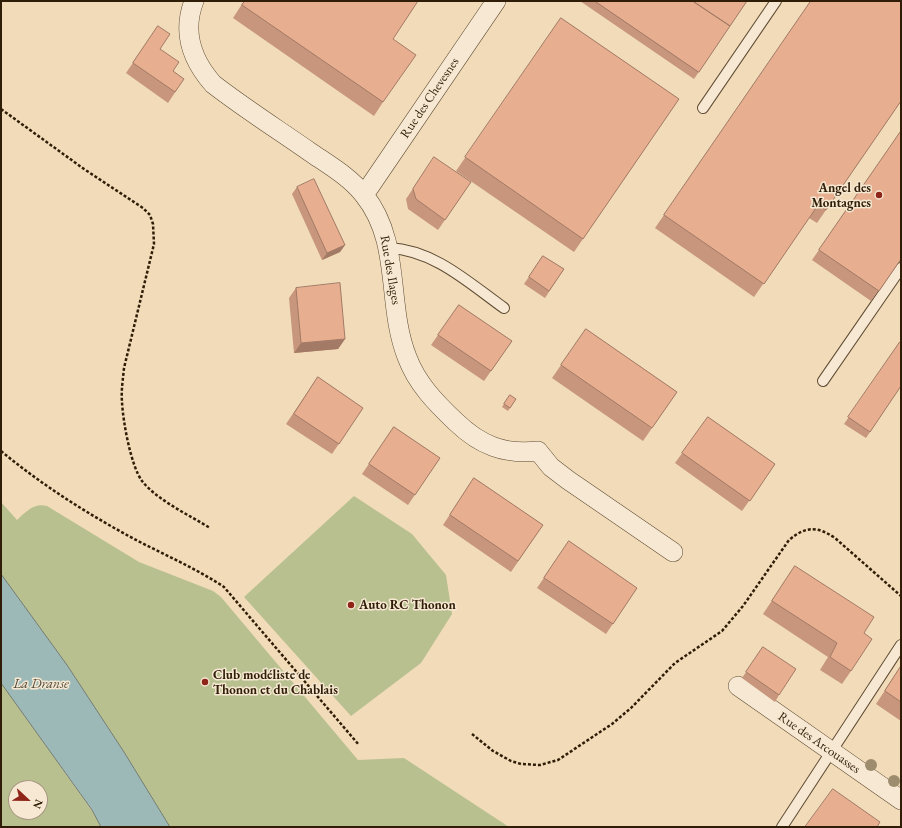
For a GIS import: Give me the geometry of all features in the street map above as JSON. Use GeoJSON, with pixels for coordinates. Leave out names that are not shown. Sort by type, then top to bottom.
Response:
{"type":"FeatureCollection","features":[{"type":"Feature","properties":{"kind":"street","name":"Rue des Ilages"},"geometry":{"type":"LineString","coordinates":[[194,1],[189,18],[190,42],[198,65],[213,84],[339,172],[364,195],[381,224],[389,248],[402,343],[412,370],[428,394],[463,429],[485,444],[511,452],[538,451],[552,467],[568,480],[673,552]]}},
{"type":"Feature","properties":{"kind":"street","name":"Rue des Chevesnes"},"geometry":{"type":"LineString","coordinates":[[364,195],[496,1]]}},
{"type":"Feature","properties":{"kind":"street","name":"Rue des Arcouasses"},"geometry":{"type":"LineString","coordinates":[[738,686],[901,800]]}},
{"type":"Feature","properties":{"kind":"lane"},"geometry":{"type":"LineString","coordinates":[[703,108],[776,1]]}},
{"type":"Feature","properties":{"kind":"lane"},"geometry":{"type":"LineString","coordinates":[[389,248],[402,249],[427,256],[504,308]]}},
{"type":"Feature","properties":{"kind":"lane"},"geometry":{"type":"LineString","coordinates":[[823,381],[901,268]]}},
{"type":"Feature","properties":{"kind":"lane"},"geometry":{"type":"LineString","coordinates":[[782,827],[901,645]]}},
{"type":"Feature","properties":{"kind":"path"},"geometry":{"type":"LineString","coordinates":[[1,108],[84,169],[135,201],[150,215],[154,230],[154,244],[124,368],[122,387],[122,402],[133,463],[143,482],[152,491],[210,528]]}},
{"type":"Feature","properties":{"kind":"path"},"geometry":{"type":"LineString","coordinates":[[1,451],[35,478],[122,532],[203,574],[224,587],[359,745]]}},
{"type":"Feature","properties":{"kind":"path"},"geometry":{"type":"LineString","coordinates":[[472,734],[493,751],[511,761],[521,764],[540,765],[558,760],[617,720],[675,663],[722,631],[744,606],[789,540],[798,532],[806,529],[826,532],[835,538],[901,596]]}},
{"type":"Feature","properties":{"kind":"green space","name":"Auto RC Thonon"},"geometry":{"type":"Polygon","coordinates":[[[354,496],[412,534],[446,575],[452,614],[421,663],[351,716],[244,597],[354,496]]]}},
{"type":"Feature","properties":{"kind":"green space","name":"Club modéliste de Thonon et du Chablais"},"geometry":{"type":"Polygon","coordinates":[[[1,502],[17,520],[34,507],[42,505],[47,506],[139,562],[213,591],[221,597],[358,760],[404,758],[509,827],[170,827],[124,752],[67,665],[1,574],[1,502]]]}},
{"type":"Feature","properties":{"kind":"green space"},"geometry":{"type":"Polygon","coordinates":[[[1,683],[92,811],[101,827],[1,827],[1,683]]]}},
{"type":"Feature","properties":{"kind":"water","name":"La Dranse"},"geometry":{"type":"Polygon","coordinates":[[[1,574],[67,665],[124,752],[170,827],[101,827],[92,810],[1,683],[1,574]]]}},
{"type":"Feature","properties":{"kind":"building"},"geometry":{"type":"Polygon","coordinates":[[[245,1],[418,1],[393,39],[416,55],[383,102],[242,5],[245,1]]]}},
{"type":"Feature","properties":{"kind":"building"},"geometry":{"type":"Polygon","coordinates":[[[595,1],[695,1],[694,2],[730,26],[699,72],[595,1]]]}},
{"type":"Feature","properties":{"kind":"building"},"geometry":{"type":"Polygon","coordinates":[[[747,1],[730,26],[694,2],[747,1]]]}},
{"type":"Feature","properties":{"kind":"building"},"geometry":{"type":"Polygon","coordinates":[[[811,1],[901,1],[901,101],[826,210],[818,205],[764,284],[664,215],[811,1]]]}},
{"type":"Feature","properties":{"kind":"building"},"geometry":{"type":"Polygon","coordinates":[[[561,18],[679,99],[583,239],[465,157],[561,18]]]}},
{"type":"Feature","properties":{"kind":"building"},"geometry":{"type":"Polygon","coordinates":[[[158,26],[170,34],[160,49],[179,62],[173,71],[184,79],[175,92],[133,63],[158,26]]]}},
{"type":"Feature","properties":{"kind":"building","name":"Angel des Montagnes"},"geometry":{"type":"Polygon","coordinates":[[[901,131],[901,259],[879,291],[819,250],[901,131]]]}},
{"type":"Feature","properties":{"kind":"building"},"geometry":{"type":"Polygon","coordinates":[[[434,157],[471,182],[445,220],[416,199],[413,189],[434,157]]]}},
{"type":"Feature","properties":{"kind":"building"},"geometry":{"type":"Polygon","coordinates":[[[314,179],[345,245],[327,253],[297,187],[314,179]]]}},
{"type":"Feature","properties":{"kind":"building"},"geometry":{"type":"Polygon","coordinates":[[[543,256],[564,269],[549,291],[529,277],[543,256]]]}},
{"type":"Feature","properties":{"kind":"building"},"geometry":{"type":"Polygon","coordinates":[[[340,283],[345,339],[301,343],[296,288],[340,283]]]}},
{"type":"Feature","properties":{"kind":"building"},"geometry":{"type":"Polygon","coordinates":[[[459,305],[512,341],[491,371],[438,335],[459,305]]]}},
{"type":"Feature","properties":{"kind":"building"},"geometry":{"type":"Polygon","coordinates":[[[586,329],[677,392],[652,428],[561,365],[586,329]]]}},
{"type":"Feature","properties":{"kind":"building"},"geometry":{"type":"Polygon","coordinates":[[[900,342],[901,386],[870,432],[848,417],[900,342]]]}},
{"type":"Feature","properties":{"kind":"building"},"geometry":{"type":"Polygon","coordinates":[[[318,377],[363,408],[339,444],[294,414],[318,377]]]}},
{"type":"Feature","properties":{"kind":"building"},"geometry":{"type":"Polygon","coordinates":[[[510,395],[516,399],[510,408],[504,404],[510,395]]]}},
{"type":"Feature","properties":{"kind":"building"},"geometry":{"type":"Polygon","coordinates":[[[708,417],[775,464],[750,501],[682,453],[708,417]]]}},
{"type":"Feature","properties":{"kind":"building"},"geometry":{"type":"Polygon","coordinates":[[[394,427],[440,458],[415,495],[369,464],[394,427]]]}},
{"type":"Feature","properties":{"kind":"building"},"geometry":{"type":"Polygon","coordinates":[[[474,478],[543,525],[518,561],[450,515],[474,478]]]}},
{"type":"Feature","properties":{"kind":"building"},"geometry":{"type":"Polygon","coordinates":[[[569,541],[637,588],[613,624],[544,578],[569,541]]]}},
{"type":"Feature","properties":{"kind":"building"},"geometry":{"type":"Polygon","coordinates":[[[795,566],[874,617],[864,633],[872,639],[851,671],[830,657],[837,643],[772,601],[795,566]]]}},
{"type":"Feature","properties":{"kind":"building"},"geometry":{"type":"Polygon","coordinates":[[[763,647],[796,669],[779,695],[746,672],[763,647]]]}},
{"type":"Feature","properties":{"kind":"building"},"geometry":{"type":"Polygon","coordinates":[[[901,666],[901,702],[885,691],[901,666]]]}},
{"type":"Feature","properties":{"kind":"building"},"geometry":{"type":"Polygon","coordinates":[[[833,789],[880,822],[877,827],[805,827],[833,789]]]}},
{"type":"Feature","properties":{"kind":"place","name":"Angel des Montagnes"},"geometry":{"type":"Point","coordinates":[879,195]}},
{"type":"Feature","properties":{"kind":"place","name":"Auto RC Thonon"},"geometry":{"type":"Point","coordinates":[351,605]}},
{"type":"Feature","properties":{"kind":"place","name":"Club modéliste de Thonon et du Chablais"},"geometry":{"type":"Point","coordinates":[205,682]}}]}
